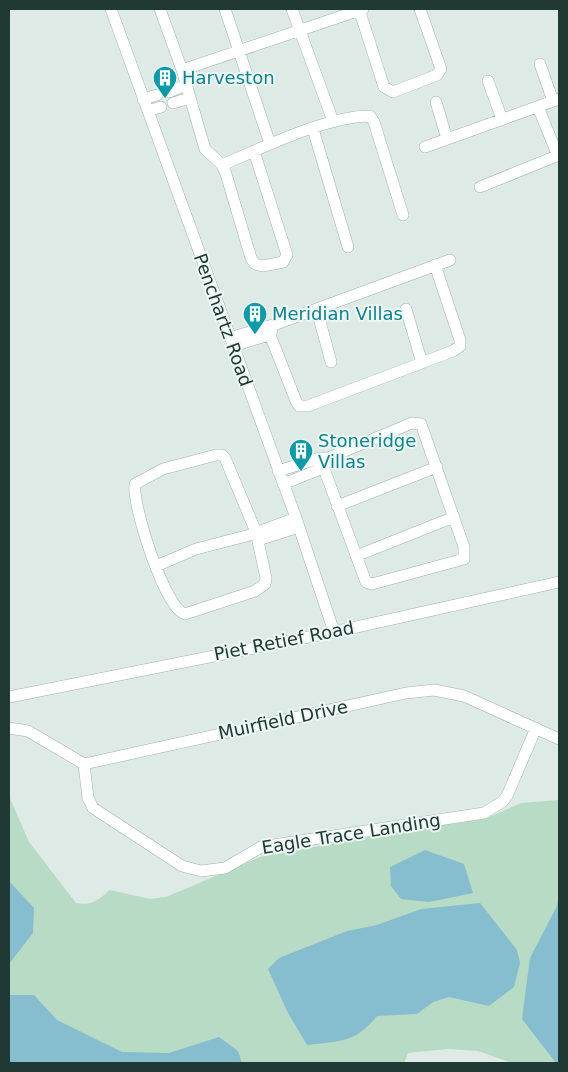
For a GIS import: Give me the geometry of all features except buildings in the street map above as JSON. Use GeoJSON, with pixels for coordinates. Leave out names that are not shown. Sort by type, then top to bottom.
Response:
{"type":"FeatureCollection","features":[{"type":"Feature","properties":{"kind":"street","name":"Penchartz Road"},"geometry":{"type":"LineString","coordinates":[[111,9],[297,522],[334,632]]}},
{"type":"Feature","properties":{"kind":"street"},"geometry":{"type":"LineString","coordinates":[[160,9],[182,70],[205,149],[222,165],[231,184],[252,261],[263,266],[283,262],[286,258],[286,253],[254,151]]}},
{"type":"Feature","properties":{"kind":"street"},"geometry":{"type":"LineString","coordinates":[[225,9],[270,144]]}},
{"type":"Feature","properties":{"kind":"street"},"geometry":{"type":"LineString","coordinates":[[292,9],[333,121]]}},
{"type":"Feature","properties":{"kind":"street"},"geometry":{"type":"LineString","coordinates":[[182,70],[361,9],[384,87],[393,92],[437,75],[441,69],[420,9]]}},
{"type":"Feature","properties":{"kind":"street"},"geometry":{"type":"LineString","coordinates":[[425,147],[556,100],[540,64]]}},
{"type":"Feature","properties":{"kind":"street"},"geometry":{"type":"LineString","coordinates":[[488,81],[502,119]]}},
{"type":"Feature","properties":{"kind":"street"},"geometry":{"type":"LineString","coordinates":[[168,92],[186,85]]}},
{"type":"Feature","properties":{"kind":"street"},"geometry":{"type":"LineString","coordinates":[[144,99],[157,95]]}},
{"type":"Feature","properties":{"kind":"street"},"geometry":{"type":"LineString","coordinates":[[173,103],[190,98]]}},
{"type":"Feature","properties":{"kind":"street"},"geometry":{"type":"LineString","coordinates":[[436,102],[448,139]]}},
{"type":"Feature","properties":{"kind":"street"},"geometry":{"type":"LineString","coordinates":[[148,111],[161,107]]}},
{"type":"Feature","properties":{"kind":"street"},"geometry":{"type":"LineString","coordinates":[[480,187],[559,156],[538,107]]}},
{"type":"Feature","properties":{"kind":"street"},"geometry":{"type":"LineString","coordinates":[[222,165],[270,144],[333,121],[371,116],[403,215]]}},
{"type":"Feature","properties":{"kind":"street"},"geometry":{"type":"LineString","coordinates":[[313,129],[348,247]]}},
{"type":"Feature","properties":{"kind":"street"},"geometry":{"type":"LineString","coordinates":[[232,342],[271,329],[450,260]]}},
{"type":"Feature","properties":{"kind":"street"},"geometry":{"type":"LineString","coordinates":[[271,329],[300,406],[308,406],[453,351],[461,343],[435,265]]}},
{"type":"Feature","properties":{"kind":"street"},"geometry":{"type":"LineString","coordinates":[[406,309],[422,363]]}},
{"type":"Feature","properties":{"kind":"street"},"geometry":{"type":"LineString","coordinates":[[317,310],[331,362]]}},
{"type":"Feature","properties":{"kind":"street"},"geometry":{"type":"LineString","coordinates":[[283,484],[324,461],[415,422],[423,427],[465,551],[465,557],[461,560],[370,584],[366,582],[337,506],[324,461]]}},
{"type":"Feature","properties":{"kind":"street"},"geometry":{"type":"LineString","coordinates":[[216,455],[224,456],[255,536],[266,574],[264,584],[256,591],[189,613],[180,613],[176,609],[156,566],[142,528],[134,488],[138,481],[162,469],[216,455]]}},
{"type":"Feature","properties":{"kind":"street"},"geometry":{"type":"LineString","coordinates":[[278,471],[324,461]]}},
{"type":"Feature","properties":{"kind":"street"},"geometry":{"type":"LineString","coordinates":[[337,506],[437,467]]}},
{"type":"Feature","properties":{"kind":"street"},"geometry":{"type":"LineString","coordinates":[[356,556],[454,517]]}},
{"type":"Feature","properties":{"kind":"street"},"geometry":{"type":"LineString","coordinates":[[156,566],[196,549],[255,536],[297,522]]}},
{"type":"Feature","properties":{"kind":"street","name":"Piet Retief Road"},"geometry":{"type":"LineString","coordinates":[[9,696],[334,632],[559,582]]}},
{"type":"Feature","properties":{"kind":"street","name":"Muirfield Drive"},"geometry":{"type":"LineString","coordinates":[[84,764],[426,690],[446,691],[464,696],[559,739]]}},
{"type":"Feature","properties":{"kind":"street"},"geometry":{"type":"LineString","coordinates":[[9,728],[28,731],[84,764]]}},
{"type":"Feature","properties":{"kind":"street","name":"Eagle Trace Landing"},"geometry":{"type":"LineString","coordinates":[[84,764],[88,798],[93,808],[182,866],[210,871],[225,868],[261,847],[484,813],[502,802],[507,796],[536,728]]}},
{"type":"Feature","properties":{"kind":"green space"},"geometry":{"type":"Polygon","coordinates":[[[9,796],[29,842],[76,903],[82,904],[102,897],[110,890],[150,899],[166,897],[260,857],[369,837],[485,819],[521,803],[559,800],[559,1063],[512,1063],[478,1051],[448,1049],[408,1053],[404,1063],[9,1063],[9,796]]]}},
{"type":"Feature","properties":{"kind":"water"},"geometry":{"type":"Polygon","coordinates":[[[425,850],[464,864],[473,893],[429,902],[401,899],[391,886],[390,867],[425,850]]]}},
{"type":"Feature","properties":{"kind":"water"},"geometry":{"type":"Polygon","coordinates":[[[9,881],[34,908],[33,933],[9,964],[9,881]]]}},
{"type":"Feature","properties":{"kind":"water"},"geometry":{"type":"Polygon","coordinates":[[[559,894],[559,1063],[556,1063],[522,1019],[530,958],[557,906],[559,894]]]}},
{"type":"Feature","properties":{"kind":"water"},"geometry":{"type":"Polygon","coordinates":[[[480,903],[517,950],[520,963],[514,987],[489,1006],[449,997],[433,1002],[417,1014],[377,1016],[362,1031],[346,1039],[307,1045],[288,1013],[268,969],[279,958],[347,931],[377,925],[421,909],[480,903]]]}},
{"type":"Feature","properties":{"kind":"water"},"geometry":{"type":"Polygon","coordinates":[[[9,995],[34,995],[57,1020],[122,1052],[169,1053],[219,1037],[238,1051],[242,1063],[9,1063],[9,995]]]}},
{"type":"Feature","properties":{"kind":"place","name":"Harveston"},"geometry":{"type":"Point","coordinates":[165,99]}},
{"type":"Feature","properties":{"kind":"place","name":"Meridian Villas"},"geometry":{"type":"Point","coordinates":[255,335]}},
{"type":"Feature","properties":{"kind":"place","name":"Stoneridge Villas"},"geometry":{"type":"Point","coordinates":[301,472]}}]}
